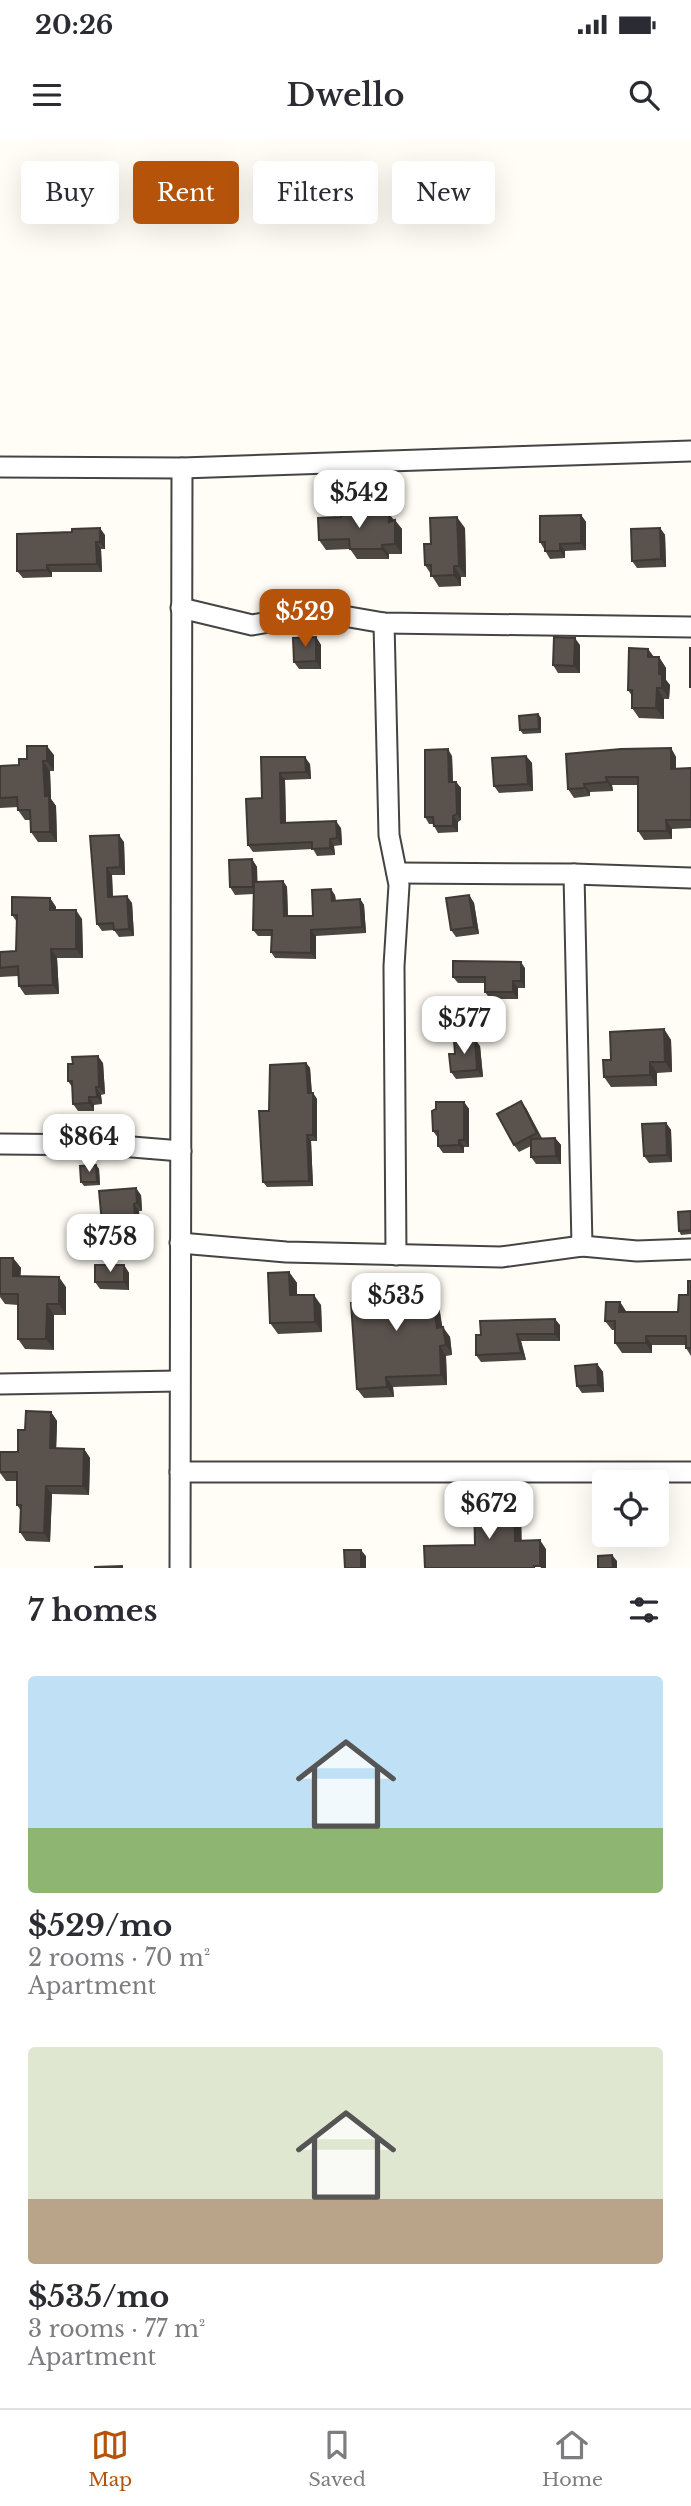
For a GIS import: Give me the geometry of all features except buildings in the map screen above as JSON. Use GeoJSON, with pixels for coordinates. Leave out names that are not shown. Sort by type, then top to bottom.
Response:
{"type":"FeatureCollection","features":[{"type":"Feature","properties":{"kind":"street"},"geometry":{"type":"LineString","coordinates":[[1,464],[182,468],[691,451]]}},
{"type":"Feature","properties":{"kind":"street"},"geometry":{"type":"LineString","coordinates":[[180,1568],[182,468]]}},
{"type":"Feature","properties":{"kind":"street"},"geometry":{"type":"LineString","coordinates":[[181,608],[252,625],[332,614],[384,623],[691,627]]}},
{"type":"Feature","properties":{"kind":"street"},"geometry":{"type":"LineString","coordinates":[[384,623],[389,835],[397,873],[399,906],[394,966],[396,1255]]}},
{"type":"Feature","properties":{"kind":"street"},"geometry":{"type":"LineString","coordinates":[[397,873],[691,878]]}},
{"type":"Feature","properties":{"kind":"street"},"geometry":{"type":"LineString","coordinates":[[574,874],[582,1246]]}},
{"type":"Feature","properties":{"kind":"street"},"geometry":{"type":"LineString","coordinates":[[0,1144],[108,1145],[181,1151]]}},
{"type":"Feature","properties":{"kind":"street"},"geometry":{"type":"LineString","coordinates":[[180,1243],[286,1252],[501,1257],[582,1246],[636,1251],[691,1249]]}},
{"type":"Feature","properties":{"kind":"street"},"geometry":{"type":"LineString","coordinates":[[0,1384],[179,1381]]}},
{"type":"Feature","properties":{"kind":"street"},"geometry":{"type":"LineString","coordinates":[[180,1472],[691,1472]]}}]}
